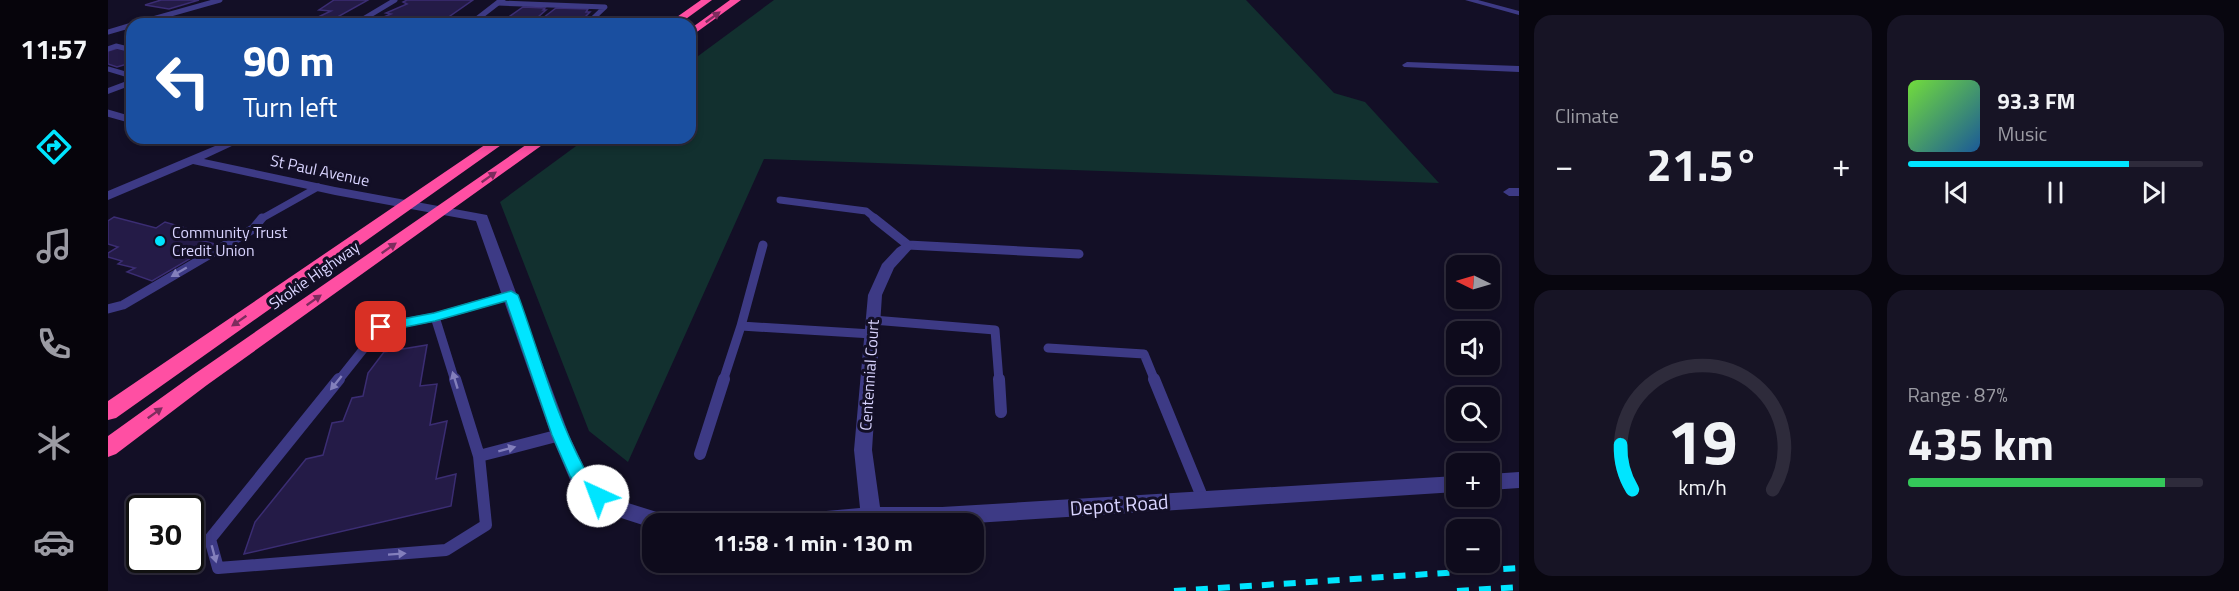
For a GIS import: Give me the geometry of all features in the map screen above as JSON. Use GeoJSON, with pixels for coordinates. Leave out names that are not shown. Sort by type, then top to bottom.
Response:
{"type":"FeatureCollection","features":[{"type":"Feature","properties":{"kind":"highway"},"geometry":{"type":"LineString","coordinates":[[681,18],[707,0]]}},
{"type":"Feature","properties":{"kind":"highway"},"geometry":{"type":"LineString","coordinates":[[696,30],[736,0]]}},
{"type":"Feature","properties":{"kind":"highway","name":"Skokie Highway"},"geometry":{"type":"LineString","coordinates":[[108,412],[495,144]]}},
{"type":"Feature","properties":{"kind":"highway","name":"Skokie Highway"},"geometry":{"type":"LineString","coordinates":[[108,448],[536,144]]}},
{"type":"Feature","properties":{"kind":"street"},"geometry":{"type":"LineString","coordinates":[[1469,0],[1519,13]]}},
{"type":"Feature","properties":{"kind":"street"},"geometry":{"type":"LineString","coordinates":[[478,18],[500,2]]}},
{"type":"Feature","properties":{"kind":"street"},"geometry":{"type":"LineString","coordinates":[[1407,65],[1519,69]]}},
{"type":"Feature","properties":{"kind":"street"},"geometry":{"type":"LineString","coordinates":[[108,91],[126,84]]}},
{"type":"Feature","properties":{"kind":"street"},"geometry":{"type":"LineString","coordinates":[[108,196],[229,144]]}},
{"type":"Feature","properties":{"kind":"street","name":"St Paul Avenue"},"geometry":{"type":"LineString","coordinates":[[192,160],[441,211]]}},
{"type":"Feature","properties":{"kind":"street"},"geometry":{"type":"LineString","coordinates":[[441,211],[482,218],[560,435],[578,476],[598,496],[622,510],[642,516]]}},
{"type":"Feature","properties":{"kind":"street","name":"Centennial Court"},"geometry":{"type":"LineString","coordinates":[[871,513],[863,450],[873,327],[880,278],[888,264],[908,245]]}},
{"type":"Feature","properties":{"kind":"street"},"geometry":{"type":"LineString","coordinates":[[1500,481],[1519,480]]}},
{"type":"Feature","properties":{"kind":"street","name":"Depot Road"},"geometry":{"type":"LineString","coordinates":[[984,513],[1446,485]]}},
{"type":"Feature","properties":{"kind":"lane"},"geometry":{"type":"LineString","coordinates":[[156,18],[220,0]]}},
{"type":"Feature","properties":{"kind":"lane"},"geometry":{"type":"LineString","coordinates":[[365,18],[395,0]]}},
{"type":"Feature","properties":{"kind":"lane"},"geometry":{"type":"LineString","coordinates":[[593,18],[611,0]]}},
{"type":"Feature","properties":{"kind":"lane"},"geometry":{"type":"LineString","coordinates":[[500,2],[605,7]]}},
{"type":"Feature","properties":{"kind":"lane"},"geometry":{"type":"LineString","coordinates":[[108,32],[126,26]]}},
{"type":"Feature","properties":{"kind":"lane"},"geometry":{"type":"LineString","coordinates":[[108,49],[117,46],[126,48]]}},
{"type":"Feature","properties":{"kind":"lane"},"geometry":{"type":"LineString","coordinates":[[108,69],[126,74]]}},
{"type":"Feature","properties":{"kind":"lane"},"geometry":{"type":"LineString","coordinates":[[108,113],[126,118]]}},
{"type":"Feature","properties":{"kind":"lane"},"geometry":{"type":"LineString","coordinates":[[108,309],[123,305],[253,229],[263,217],[318,187]]}},
{"type":"Feature","properties":{"kind":"lane"},"geometry":{"type":"LineString","coordinates":[[780,200],[866,211],[908,245],[1079,254]]}},
{"type":"Feature","properties":{"kind":"lane"},"geometry":{"type":"LineString","coordinates":[[700,454],[741,326],[763,245]]}},
{"type":"Feature","properties":{"kind":"lane"},"geometry":{"type":"LineString","coordinates":[[435,317],[479,456],[486,525],[446,550],[218,568],[210,539],[381,327],[435,317],[511,295]]}},
{"type":"Feature","properties":{"kind":"lane"},"geometry":{"type":"LineString","coordinates":[[741,326],[995,330],[1001,412]]}},
{"type":"Feature","properties":{"kind":"lane"},"geometry":{"type":"LineString","coordinates":[[1048,348],[1144,354],[1203,500]]}},
{"type":"Feature","properties":{"kind":"lane"},"geometry":{"type":"LineString","coordinates":[[479,456],[560,435]]}},
{"type":"Feature","properties":{"kind":"green space"},"geometry":{"type":"Polygon","coordinates":[[[774,0],[1246,0],[1334,93],[1365,102],[1439,183],[764,159],[628,462],[589,431],[500,202],[579,144],[696,144],[696,58],[774,0]]]}},
{"type":"Feature","properties":{"kind":"building"},"geometry":{"type":"Polygon","coordinates":[[[161,0],[199,0],[169,9],[145,5],[161,0]]]}},
{"type":"Feature","properties":{"kind":"building"},"geometry":{"type":"Polygon","coordinates":[[[334,0],[368,0],[336,18],[316,18],[331,11],[319,10],[334,0]]]}},
{"type":"Feature","properties":{"kind":"building"},"geometry":{"type":"Polygon","coordinates":[[[407,0],[473,0],[447,18],[381,18],[391,14],[386,13],[407,4],[403,2],[407,0]]]}},
{"type":"Feature","properties":{"kind":"building"},"geometry":{"type":"Polygon","coordinates":[[[523,7],[545,8],[543,10],[546,10],[537,18],[507,18],[523,7]]]}},
{"type":"Feature","properties":{"kind":"building"},"geometry":{"type":"Polygon","coordinates":[[[556,8],[588,9],[586,12],[590,12],[584,18],[543,18],[556,8]]]}},
{"type":"Feature","properties":{"kind":"building"},"geometry":{"type":"Polygon","coordinates":[[[118,48],[126,50],[126,64],[117,67],[108,64],[108,51],[118,48]]]}},
{"type":"Feature","properties":{"kind":"building"},"geometry":{"type":"Polygon","coordinates":[[[114,217],[156,228],[165,222],[202,233],[193,238],[215,244],[152,281],[127,272],[135,268],[118,264],[122,261],[108,257],[108,253],[118,247],[108,244],[108,221],[114,217]]]}},
{"type":"Feature","properties":{"kind":"building"},"geometry":{"type":"Polygon","coordinates":[[[427,345],[420,386],[437,384],[430,425],[447,421],[436,479],[456,474],[451,506],[244,554],[255,522],[306,459],[323,455],[332,423],[343,421],[352,398],[363,396],[368,373],[384,352],[427,345]]]}},
{"type":"Feature","properties":{"kind":"railway"},"geometry":{"type":"LineString","coordinates":[[1174,591],[1519,568]]}},
{"type":"Feature","properties":{"kind":"railway"},"geometry":{"type":"LineString","coordinates":[[1457,591],[1519,587]]}},
{"type":"Feature","properties":{"kind":"place","name":"Community Trust Credit Union"},"geometry":{"type":"Point","coordinates":[160,241]}},
{"type":"Feature","properties":{"kind":"route"},"geometry":{"type":"LineString","coordinates":[[381,327],[435,317],[511,295],[560,435],[578,476],[598,496]]}}]}
